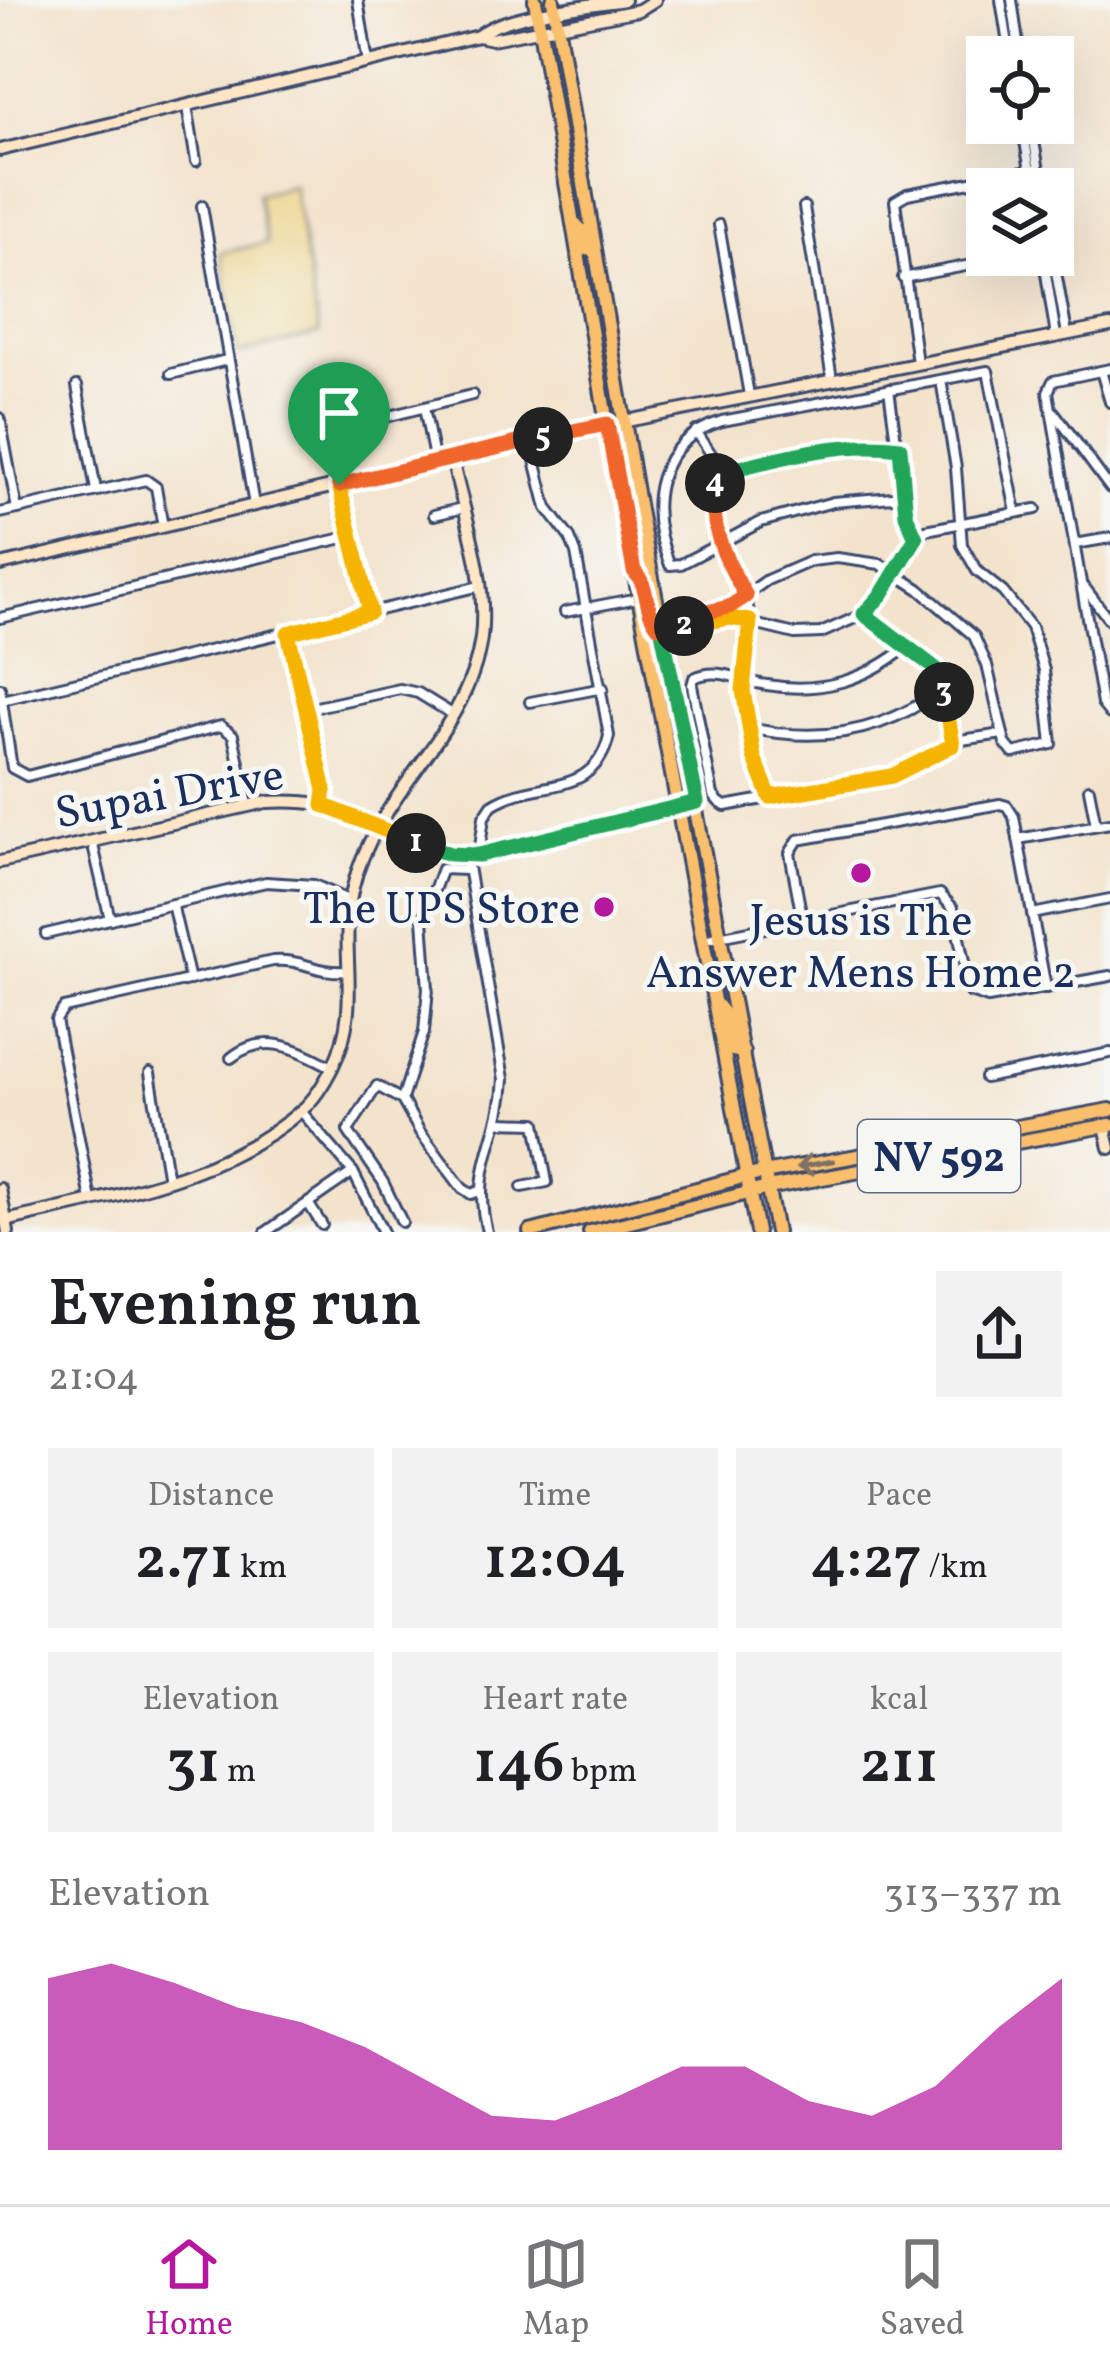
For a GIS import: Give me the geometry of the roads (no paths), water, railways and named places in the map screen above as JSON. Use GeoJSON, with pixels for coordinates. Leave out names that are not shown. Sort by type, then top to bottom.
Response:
{"type":"FeatureCollection","features":[{"type":"Feature","properties":{"kind":"main road"},"geometry":{"type":"LineString","coordinates":[[535,0],[638,598],[757,1232]]}},
{"type":"Feature","properties":{"kind":"main road"},"geometry":{"type":"LineString","coordinates":[[555,12],[623,421],[776,1232]]}},
{"type":"Feature","properties":{"kind":"main road"},"geometry":{"type":"LineString","coordinates":[[559,143],[571,160],[578,201],[587,202]]}},
{"type":"Feature","properties":{"kind":"main road"},"geometry":{"type":"LineString","coordinates":[[572,221],[583,232],[586,249],[595,250]]}},
{"type":"Feature","properties":{"kind":"main road"},"geometry":{"type":"LineString","coordinates":[[581,275],[591,280],[595,308],[609,333]]}},
{"type":"Feature","properties":{"kind":"main road"},"geometry":{"type":"LineString","coordinates":[[634,571],[644,581],[653,621],[661,626]]}},
{"type":"Feature","properties":{"kind":"main road"},"geometry":{"type":"LineString","coordinates":[[714,1003],[727,1018],[734,1050],[743,1052]]}},
{"type":"Feature","properties":{"kind":"main road","name":"NV 592"},"geometry":{"type":"LineString","coordinates":[[530,1232],[576,1227],[624,1208],[747,1176],[1110,1110]]}},
{"type":"Feature","properties":{"kind":"main road"},"geometry":{"type":"LineString","coordinates":[[1010,1144],[1033,1132],[1062,1126],[1066,1118]]}},
{"type":"Feature","properties":{"kind":"main road","name":"NV 592"},"geometry":{"type":"LineString","coordinates":[[590,1232],[768,1188],[1108,1124]]}},
{"type":"Feature","properties":{"kind":"main road"},"geometry":{"type":"LineString","coordinates":[[948,1155],[950,1149],[979,1134]]}},
{"type":"Feature","properties":{"kind":"main road"},"geometry":{"type":"LineString","coordinates":[[897,1164],[908,1155],[934,1150],[940,1142]]}},
{"type":"Feature","properties":{"kind":"main road"},"geometry":{"type":"LineString","coordinates":[[562,1232],[576,1227]]}},
{"type":"Feature","properties":{"kind":"street"},"geometry":{"type":"LineString","coordinates":[[358,0],[368,63]]}},
{"type":"Feature","properties":{"kind":"street"},"geometry":{"type":"LineString","coordinates":[[0,151],[478,36],[492,39],[555,12],[624,0]]}},
{"type":"Feature","properties":{"kind":"street"},"geometry":{"type":"LineString","coordinates":[[555,12],[639,10],[656,0]]}},
{"type":"Feature","properties":{"kind":"street"},"geometry":{"type":"LineString","coordinates":[[1001,0],[1007,36]]}},
{"type":"Feature","properties":{"kind":"street"},"geometry":{"type":"LineString","coordinates":[[1012,0],[1017,36]]}},
{"type":"Feature","properties":{"kind":"street"},"geometry":{"type":"LineString","coordinates":[[187,106],[196,161]]}},
{"type":"Feature","properties":{"kind":"street"},"geometry":{"type":"LineString","coordinates":[[917,363],[895,201],[907,194],[966,183]]}},
{"type":"Feature","properties":{"kind":"street"},"geometry":{"type":"LineString","coordinates":[[202,206],[254,505]]}},
{"type":"Feature","properties":{"kind":"street"},"geometry":{"type":"LineString","coordinates":[[804,207],[832,380]]}},
{"type":"Feature","properties":{"kind":"street"},"geometry":{"type":"LineString","coordinates":[[719,225],[749,395]]}},
{"type":"Feature","properties":{"kind":"street"},"geometry":{"type":"LineString","coordinates":[[903,278],[966,266]]}},
{"type":"Feature","properties":{"kind":"street"},"geometry":{"type":"LineString","coordinates":[[1047,276],[1061,335]]}},
{"type":"Feature","properties":{"kind":"street"},"geometry":{"type":"LineString","coordinates":[[1055,276],[1061,335]]}},
{"type":"Feature","properties":{"kind":"street"},"geometry":{"type":"LineString","coordinates":[[0,565],[530,440],[1110,326]]}},
{"type":"Feature","properties":{"kind":"street"},"geometry":{"type":"LineString","coordinates":[[171,374],[226,360]]}},
{"type":"Feature","properties":{"kind":"street"},"geometry":{"type":"LineString","coordinates":[[1110,402],[1106,370],[1052,381],[1048,388],[1102,704],[1110,714]]}},
{"type":"Feature","properties":{"kind":"street"},"geometry":{"type":"LineString","coordinates":[[905,496],[832,502],[760,522],[682,564],[670,565],[663,549],[660,481],[677,447],[696,431],[722,421],[988,371],[1016,512]]}},
{"type":"Feature","properties":{"kind":"street"},"geometry":{"type":"LineString","coordinates":[[941,380],[956,468],[959,520],[967,558],[1031,627],[1044,670],[1052,744],[1013,753],[974,636],[893,572],[860,561],[811,561],[767,580],[729,607],[661,626],[667,630],[729,618],[795,634],[821,633],[864,614],[882,594],[893,572],[916,538],[926,530],[959,520],[1036,509]]}},
{"type":"Feature","properties":{"kind":"street"},"geometry":{"type":"LineString","coordinates":[[77,386],[96,490]]}},
{"type":"Feature","properties":{"kind":"street"},"geometry":{"type":"LineString","coordinates":[[890,389],[909,526],[916,538]]}},
{"type":"Feature","properties":{"kind":"street"},"geometry":{"type":"LineString","coordinates":[[374,420],[472,395]]}},
{"type":"Feature","properties":{"kind":"street"},"geometry":{"type":"LineString","coordinates":[[424,408],[435,463]]}},
{"type":"Feature","properties":{"kind":"street"},"geometry":{"type":"LineString","coordinates":[[1052,410],[1110,488]]}},
{"type":"Feature","properties":{"kind":"street"},"geometry":{"type":"LineString","coordinates":[[0,418],[16,509]]}},
{"type":"Feature","properties":{"kind":"street"},"geometry":{"type":"LineString","coordinates":[[696,431],[723,472]]}},
{"type":"Feature","properties":{"kind":"street"},"geometry":{"type":"LineString","coordinates":[[490,1232],[480,1191],[485,1150],[503,1103],[503,1066],[463,870],[484,817],[499,800],[578,779],[598,764],[609,736],[576,554],[548,508],[530,440]]}},
{"type":"Feature","properties":{"kind":"street"},"geometry":{"type":"LineString","coordinates":[[770,797],[754,757],[743,679],[750,621],[746,596],[718,545],[714,484],[723,472],[857,445],[900,448]]}},
{"type":"Feature","properties":{"kind":"street"},"geometry":{"type":"LineString","coordinates":[[1059,454],[1068,447],[1079,447]]}},
{"type":"Feature","properties":{"kind":"street"},"geometry":{"type":"LineString","coordinates":[[0,1189],[7,1227],[205,1170],[301,1111],[332,1067],[348,1027],[350,901],[358,870],[378,826],[453,715],[473,674],[478,651],[480,586],[452,459]]}},
{"type":"Feature","properties":{"kind":"street"},"geometry":{"type":"LineString","coordinates":[[0,513],[139,480],[152,482],[158,493],[164,527]]}},
{"type":"Feature","properties":{"kind":"street"},"geometry":{"type":"LineString","coordinates":[[339,485],[370,612]]}},
{"type":"Feature","properties":{"kind":"street"},"geometry":{"type":"LineString","coordinates":[[434,515],[463,508]]}},
{"type":"Feature","properties":{"kind":"street"},"geometry":{"type":"LineString","coordinates":[[0,618],[352,536]]}},
{"type":"Feature","properties":{"kind":"street"},"geometry":{"type":"LineString","coordinates":[[1075,544],[1110,538]]}},
{"type":"Feature","properties":{"kind":"street"},"geometry":{"type":"LineString","coordinates":[[1081,581],[1109,620],[1089,626]]}},
{"type":"Feature","properties":{"kind":"street"},"geometry":{"type":"LineString","coordinates":[[2,700],[480,586]]}},
{"type":"Feature","properties":{"kind":"street"},"geometry":{"type":"LineString","coordinates":[[566,611],[638,598]]}},
{"type":"Feature","properties":{"kind":"street"},"geometry":{"type":"LineString","coordinates":[[864,614],[936,669],[953,745]]}},
{"type":"Feature","properties":{"kind":"street"},"geometry":{"type":"LineString","coordinates":[[288,633],[325,790],[323,805]]}},
{"type":"Feature","properties":{"kind":"street"},"geometry":{"type":"LineString","coordinates":[[908,646],[883,667],[851,681],[814,688],[699,675],[692,685],[713,795],[725,806],[892,776],[962,740],[1003,734]]}},
{"type":"Feature","properties":{"kind":"street"},"geometry":{"type":"LineString","coordinates":[[0,688],[12,769],[17,774],[26,776],[221,726],[228,728],[248,805]]}},
{"type":"Feature","properties":{"kind":"street"},"geometry":{"type":"LineString","coordinates":[[530,702],[603,688]]}},
{"type":"Feature","properties":{"kind":"street"},"geometry":{"type":"LineString","coordinates":[[750,728],[808,736],[867,729],[892,720],[943,688]]}},
{"type":"Feature","properties":{"kind":"street"},"geometry":{"type":"LineString","coordinates":[[307,709],[400,689],[418,693],[453,715]]}},
{"type":"Feature","properties":{"kind":"street"},"geometry":{"type":"LineString","coordinates":[[1089,789],[1096,825]]}},
{"type":"Feature","properties":{"kind":"street","name":"Supai Drive"},"geometry":{"type":"LineString","coordinates":[[0,862],[248,805],[303,801],[431,849],[469,855]]}},
{"type":"Feature","properties":{"kind":"street"},"geometry":{"type":"LineString","coordinates":[[469,855],[697,802]]}},
{"type":"Feature","properties":{"kind":"street"},"geometry":{"type":"LineString","coordinates":[[802,918],[790,853],[798,840],[993,803],[1007,806],[1014,818],[1046,988]]}},
{"type":"Feature","properties":{"kind":"street"},"geometry":{"type":"LineString","coordinates":[[1018,839],[1110,823]]}},
{"type":"Feature","properties":{"kind":"street"},"geometry":{"type":"LineString","coordinates":[[92,841],[110,919]]}},
{"type":"Feature","properties":{"kind":"street"},"geometry":{"type":"LineString","coordinates":[[402,1100],[426,1022],[425,906],[442,869],[463,870]]}},
{"type":"Feature","properties":{"kind":"street"},"geometry":{"type":"LineString","coordinates":[[46,934],[266,882],[297,881],[350,901]]}},
{"type":"Feature","properties":{"kind":"street"},"geometry":{"type":"LineString","coordinates":[[703,940],[933,894],[946,897],[953,908],[970,992],[975,996],[988,998],[1110,976]]}},
{"type":"Feature","properties":{"kind":"street"},"geometry":{"type":"LineString","coordinates":[[1032,914],[1110,899]]}},
{"type":"Feature","properties":{"kind":"street"},"geometry":{"type":"LineString","coordinates":[[172,904],[190,980]]}},
{"type":"Feature","properties":{"kind":"street"},"geometry":{"type":"LineString","coordinates":[[91,1200],[58,1013],[285,960],[326,973],[350,970]]}},
{"type":"Feature","properties":{"kind":"street"},"geometry":{"type":"LineString","coordinates":[[231,1058],[246,1048],[284,1042],[332,1067]]}},
{"type":"Feature","properties":{"kind":"street"},"geometry":{"type":"LineString","coordinates":[[986,1078],[1110,1053]]}},
{"type":"Feature","properties":{"kind":"street"},"geometry":{"type":"LineString","coordinates":[[150,1073],[168,1180]]}},
{"type":"Feature","properties":{"kind":"street"},"geometry":{"type":"LineString","coordinates":[[402,1222],[383,1181],[348,1131],[376,1086],[402,1100],[462,1188],[470,1194],[480,1191]]}},
{"type":"Feature","properties":{"kind":"street"},"geometry":{"type":"LineString","coordinates":[[301,1111],[353,1172],[383,1232]]}},
{"type":"Feature","properties":{"kind":"street"},"geometry":{"type":"LineString","coordinates":[[497,1122],[536,1123],[547,1182],[523,1187]]}},
{"type":"Feature","properties":{"kind":"street"},"geometry":{"type":"LineString","coordinates":[[1108,1124],[1110,1148]]}},
{"type":"Feature","properties":{"kind":"street"},"geometry":{"type":"LineString","coordinates":[[266,1232],[353,1172]]}},
{"type":"Feature","properties":{"kind":"street"},"geometry":{"type":"LineString","coordinates":[[308,1204],[322,1225]]}},
{"type":"Feature","properties":{"kind":"place","name":"Jesus is The Answer Mens Home 2"},"geometry":{"type":"Point","coordinates":[861,873]}},
{"type":"Feature","properties":{"kind":"place","name":"The UPS Store"},"geometry":{"type":"Point","coordinates":[604,907]}}]}
